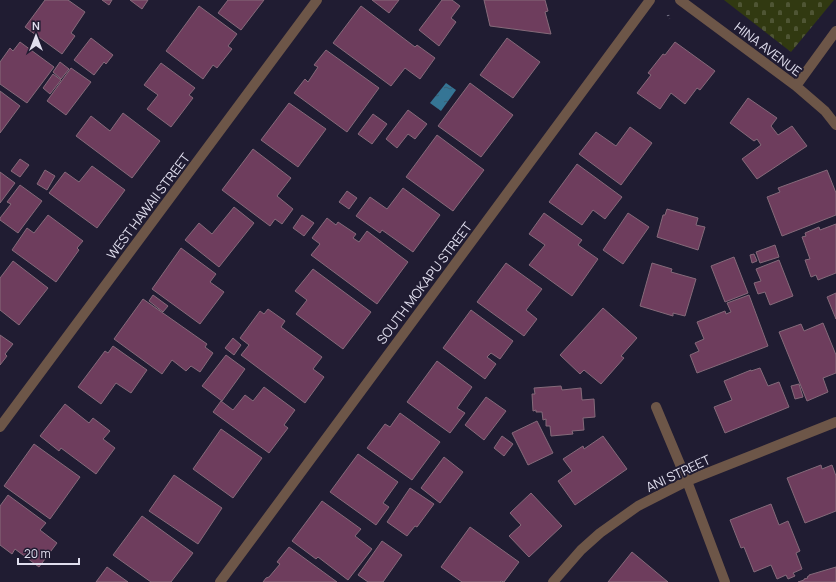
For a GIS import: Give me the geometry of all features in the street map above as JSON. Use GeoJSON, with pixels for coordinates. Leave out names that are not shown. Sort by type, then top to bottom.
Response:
{"type":"FeatureCollection","features":[{"type":"Feature","properties":{"kind":"street","name":"WEST HAWAII STREET"},"geometry":{"type":"LineString","coordinates":[[0,427],[316,0]]}},
{"type":"Feature","properties":{"kind":"street","name":"SOUTH MOKAPU STREET"},"geometry":{"type":"LineString","coordinates":[[220,582],[650,0]]}},
{"type":"Feature","properties":{"kind":"street","name":"HINA AVENUE"},"geometry":{"type":"LineString","coordinates":[[680,0],[796,86],[824,111],[836,125]]}},
{"type":"Feature","properties":{"kind":"street"},"geometry":{"type":"LineString","coordinates":[[796,86],[836,31]]}},
{"type":"Feature","properties":{"kind":"street"},"geometry":{"type":"LineString","coordinates":[[656,407],[687,481],[725,582]]}},
{"type":"Feature","properties":{"kind":"street","name":"ANI STREET"},"geometry":{"type":"LineString","coordinates":[[553,582],[581,550],[600,533],[638,506],[687,481],[836,422]]}},
{"type":"Feature","properties":{"kind":"path"},"geometry":{"type":"LineString","coordinates":[[668,15],[669,20]]}},
{"type":"Feature","properties":{"kind":"green space"},"geometry":{"type":"Polygon","coordinates":[[[724,0],[834,0],[791,52],[724,0]]]}},
{"type":"Feature","properties":{"kind":"water"},"geometry":{"type":"Polygon","coordinates":[[[446,83],[456,90],[441,111],[430,103],[446,83]]]}},
{"type":"Feature","properties":{"kind":"building"},"geometry":{"type":"Polygon","coordinates":[[[45,0],[68,0],[85,12],[71,33],[75,36],[62,54],[25,27],[45,0]]]}},
{"type":"Feature","properties":{"kind":"building"},"geometry":{"type":"Polygon","coordinates":[[[102,0],[112,0],[109,5],[102,0]]]}},
{"type":"Feature","properties":{"kind":"building"},"geometry":{"type":"Polygon","coordinates":[[[130,0],[148,0],[142,9],[130,0]]]}},
{"type":"Feature","properties":{"kind":"building"},"geometry":{"type":"Polygon","coordinates":[[[228,0],[264,0],[241,30],[218,13],[228,0]]]}},
{"type":"Feature","properties":{"kind":"building"},"geometry":{"type":"Polygon","coordinates":[[[372,0],[399,0],[389,13],[372,0]]]}},
{"type":"Feature","properties":{"kind":"building"},"geometry":{"type":"Polygon","coordinates":[[[442,0],[452,0],[460,6],[451,18],[456,22],[439,46],[419,30],[442,0]]]}},
{"type":"Feature","properties":{"kind":"building"},"geometry":{"type":"Polygon","coordinates":[[[484,0],[545,0],[548,11],[545,12],[551,34],[490,26],[484,0]]]}},
{"type":"Feature","properties":{"kind":"building"},"geometry":{"type":"Polygon","coordinates":[[[199,6],[237,34],[228,46],[232,49],[217,68],[213,65],[203,79],[166,51],[199,6]]]}},
{"type":"Feature","properties":{"kind":"building"},"geometry":{"type":"Polygon","coordinates":[[[361,6],[415,47],[417,45],[435,58],[420,79],[405,68],[391,86],[333,43],[361,6]]]}},
{"type":"Feature","properties":{"kind":"building"},"geometry":{"type":"Polygon","coordinates":[[[91,38],[113,55],[106,64],[104,62],[94,75],[74,60],[91,38]]]}},
{"type":"Feature","properties":{"kind":"building"},"geometry":{"type":"Polygon","coordinates":[[[507,38],[540,62],[513,98],[480,75],[507,38]]]}},
{"type":"Feature","properties":{"kind":"building"},"geometry":{"type":"Polygon","coordinates":[[[20,42],[54,67],[27,103],[0,84],[0,62],[10,48],[13,51],[20,42]]]}},
{"type":"Feature","properties":{"kind":"building"},"geometry":{"type":"Polygon","coordinates":[[[675,42],[715,71],[700,90],[697,88],[685,104],[671,93],[660,109],[637,93],[651,75],[648,73],[675,42]]]}},
{"type":"Feature","properties":{"kind":"building"},"geometry":{"type":"Polygon","coordinates":[[[326,50],[379,88],[347,132],[294,93],[305,79],[308,82],[318,67],[314,65],[326,50]]]}},
{"type":"Feature","properties":{"kind":"building"},"geometry":{"type":"Polygon","coordinates":[[[60,62],[69,69],[61,79],[53,72],[60,62]]]}},
{"type":"Feature","properties":{"kind":"building"},"geometry":{"type":"Polygon","coordinates":[[[161,63],[195,88],[189,95],[193,98],[171,127],[147,109],[158,95],[144,85],[161,63]]]}},
{"type":"Feature","properties":{"kind":"building"},"geometry":{"type":"Polygon","coordinates":[[[71,68],[91,82],[66,115],[47,101],[71,68]]]}},
{"type":"Feature","properties":{"kind":"building"},"geometry":{"type":"Polygon","coordinates":[[[53,74],[61,80],[50,94],[43,88],[53,74]]]}},
{"type":"Feature","properties":{"kind":"building"},"geometry":{"type":"Polygon","coordinates":[[[470,83],[513,115],[481,157],[438,126],[470,83]]]}},
{"type":"Feature","properties":{"kind":"building"},"geometry":{"type":"Polygon","coordinates":[[[0,91],[20,106],[0,133],[0,91]]]}},
{"type":"Feature","properties":{"kind":"building"},"geometry":{"type":"Polygon","coordinates":[[[748,98],[777,118],[771,126],[778,135],[792,126],[807,146],[757,179],[742,159],[761,145],[757,139],[754,141],[730,123],[748,98]]]}},
{"type":"Feature","properties":{"kind":"building"},"geometry":{"type":"Polygon","coordinates":[[[289,103],[326,129],[298,167],[261,140],[289,103]]]}},
{"type":"Feature","properties":{"kind":"building"},"geometry":{"type":"Polygon","coordinates":[[[408,110],[427,124],[415,139],[408,134],[397,148],[386,139],[408,110]]]}},
{"type":"Feature","properties":{"kind":"building"},"geometry":{"type":"Polygon","coordinates":[[[123,113],[160,141],[132,178],[76,136],[91,116],[110,131],[123,113]]]}},
{"type":"Feature","properties":{"kind":"building"},"geometry":{"type":"Polygon","coordinates":[[[373,114],[387,124],[372,144],[358,134],[373,114]]]}},
{"type":"Feature","properties":{"kind":"building"},"geometry":{"type":"Polygon","coordinates":[[[630,127],[652,143],[621,185],[579,154],[596,132],[616,146],[630,127]]]}},
{"type":"Feature","properties":{"kind":"building"},"geometry":{"type":"Polygon","coordinates":[[[437,135],[484,170],[453,211],[406,177],[437,135]]]}},
{"type":"Feature","properties":{"kind":"building"},"geometry":{"type":"Polygon","coordinates":[[[253,149],[291,178],[277,196],[293,209],[282,224],[275,219],[270,226],[222,190],[253,149]]]}},
{"type":"Feature","properties":{"kind":"building"},"geometry":{"type":"Polygon","coordinates":[[[20,159],[29,165],[20,177],[11,171],[20,159]]]}},
{"type":"Feature","properties":{"kind":"building"},"geometry":{"type":"Polygon","coordinates":[[[577,164],[622,197],[605,219],[593,210],[582,225],[549,202],[577,164]]]}},
{"type":"Feature","properties":{"kind":"building"},"geometry":{"type":"Polygon","coordinates":[[[92,166],[125,190],[97,228],[49,193],[65,172],[79,182],[92,166]]]}},
{"type":"Feature","properties":{"kind":"building"},"geometry":{"type":"Polygon","coordinates":[[[45,170],[55,176],[47,190],[37,184],[45,170]]]}},
{"type":"Feature","properties":{"kind":"building"},"geometry":{"type":"Polygon","coordinates":[[[827,170],[836,193],[836,215],[782,236],[767,197],[780,192],[778,188],[827,170]]]}},
{"type":"Feature","properties":{"kind":"building"},"geometry":{"type":"Polygon","coordinates":[[[0,172],[15,183],[0,203],[0,172]]]}},
{"type":"Feature","properties":{"kind":"building"},"geometry":{"type":"Polygon","coordinates":[[[20,185],[42,201],[18,233],[0,220],[0,218],[11,204],[7,202],[20,185]]]}},
{"type":"Feature","properties":{"kind":"building"},"geometry":{"type":"Polygon","coordinates":[[[403,188],[440,215],[413,252],[382,230],[380,233],[356,216],[370,197],[387,209],[403,188]]]}},
{"type":"Feature","properties":{"kind":"building"},"geometry":{"type":"Polygon","coordinates":[[[347,191],[357,198],[349,209],[339,202],[347,191]]]}},
{"type":"Feature","properties":{"kind":"building"},"geometry":{"type":"Polygon","coordinates":[[[234,207],[254,223],[219,267],[185,240],[199,223],[212,234],[234,207]]]}},
{"type":"Feature","properties":{"kind":"building"},"geometry":{"type":"Polygon","coordinates":[[[667,209],[698,218],[696,225],[705,227],[698,250],[657,237],[663,215],[665,215],[667,209]]]}},
{"type":"Feature","properties":{"kind":"building"},"geometry":{"type":"Polygon","coordinates":[[[544,213],[582,240],[578,245],[598,259],[572,296],[529,265],[545,245],[529,234],[544,213]]]}},
{"type":"Feature","properties":{"kind":"building"},"geometry":{"type":"Polygon","coordinates":[[[628,213],[649,227],[623,264],[603,250],[628,213]]]}},
{"type":"Feature","properties":{"kind":"building"},"geometry":{"type":"Polygon","coordinates":[[[48,215],[83,241],[77,248],[79,250],[56,282],[12,250],[27,228],[34,233],[48,215]]]}},
{"type":"Feature","properties":{"kind":"building"},"geometry":{"type":"Polygon","coordinates":[[[302,215],[314,223],[304,236],[293,228],[302,215]]]}},
{"type":"Feature","properties":{"kind":"building"},"geometry":{"type":"Polygon","coordinates":[[[327,218],[336,225],[338,222],[356,234],[353,238],[359,242],[367,231],[408,262],[377,304],[311,255],[320,244],[312,238],[327,218]]]}},
{"type":"Feature","properties":{"kind":"building"},"geometry":{"type":"Polygon","coordinates":[[[836,224],[836,273],[818,280],[816,275],[811,277],[805,260],[810,259],[802,237],[806,236],[805,233],[819,227],[820,230],[836,224]]]}},
{"type":"Feature","properties":{"kind":"building"},"geometry":{"type":"Polygon","coordinates":[[[775,245],[779,257],[760,263],[756,252],[775,245]]]}},
{"type":"Feature","properties":{"kind":"building"},"geometry":{"type":"Polygon","coordinates":[[[181,248],[216,274],[210,282],[224,292],[200,324],[152,289],[181,248]]]}},
{"type":"Feature","properties":{"kind":"building"},"geometry":{"type":"Polygon","coordinates":[[[754,254],[757,261],[752,263],[750,255],[754,254]]]}},
{"type":"Feature","properties":{"kind":"building"},"geometry":{"type":"Polygon","coordinates":[[[734,257],[748,293],[725,302],[711,266],[734,257]]]}},
{"type":"Feature","properties":{"kind":"building"},"geometry":{"type":"Polygon","coordinates":[[[779,260],[793,296],[770,305],[765,292],[758,294],[754,283],[761,281],[756,269],[779,260]]]}},
{"type":"Feature","properties":{"kind":"building"},"geometry":{"type":"Polygon","coordinates":[[[13,261],[48,288],[19,325],[0,310],[0,278],[13,261]]]}},
{"type":"Feature","properties":{"kind":"building"},"geometry":{"type":"Polygon","coordinates":[[[506,263],[542,289],[526,310],[537,319],[524,336],[477,302],[506,263]]]}},
{"type":"Feature","properties":{"kind":"building"},"geometry":{"type":"Polygon","coordinates":[[[652,263],[672,269],[671,272],[696,279],[685,316],[673,313],[673,316],[640,306],[652,263]]]}},
{"type":"Feature","properties":{"kind":"building"},"geometry":{"type":"Polygon","coordinates":[[[313,269],[371,312],[343,349],[296,314],[307,300],[295,291],[313,269]]]}},
{"type":"Feature","properties":{"kind":"building"},"geometry":{"type":"Polygon","coordinates":[[[836,293],[836,319],[827,297],[836,293]]]}},
{"type":"Feature","properties":{"kind":"building"},"geometry":{"type":"Polygon","coordinates":[[[153,295],[168,306],[163,312],[149,301],[153,295]]]}},
{"type":"Feature","properties":{"kind":"building"},"geometry":{"type":"Polygon","coordinates":[[[749,295],[768,346],[697,373],[690,355],[699,351],[695,343],[704,339],[697,322],[725,311],[726,314],[731,312],[727,303],[749,295]]]}},
{"type":"Feature","properties":{"kind":"building"},"geometry":{"type":"Polygon","coordinates":[[[143,299],[207,344],[205,347],[213,353],[200,372],[191,366],[186,371],[172,360],[162,374],[114,339],[143,299]]]}},
{"type":"Feature","properties":{"kind":"building"},"geometry":{"type":"Polygon","coordinates":[[[603,308],[637,338],[621,356],[624,358],[601,384],[584,370],[580,374],[560,355],[603,308]]]}},
{"type":"Feature","properties":{"kind":"building"},"geometry":{"type":"Polygon","coordinates":[[[268,309],[285,321],[281,327],[322,357],[313,369],[324,377],[305,403],[241,355],[249,345],[240,338],[260,311],[264,314],[268,309]]]}},
{"type":"Feature","properties":{"kind":"building"},"geometry":{"type":"Polygon","coordinates":[[[471,310],[513,341],[500,359],[491,353],[487,357],[496,364],[485,379],[443,348],[471,310]]]}},
{"type":"Feature","properties":{"kind":"building"},"geometry":{"type":"Polygon","coordinates":[[[823,323],[836,355],[836,373],[823,378],[828,392],[807,401],[779,332],[801,324],[804,331],[823,323]]]}},
{"type":"Feature","properties":{"kind":"building"},"geometry":{"type":"Polygon","coordinates":[[[0,335],[13,344],[5,354],[7,356],[0,365],[0,335]]]}},
{"type":"Feature","properties":{"kind":"building"},"geometry":{"type":"Polygon","coordinates":[[[233,338],[241,345],[234,355],[225,348],[233,338]]]}},
{"type":"Feature","properties":{"kind":"building"},"geometry":{"type":"Polygon","coordinates":[[[113,346],[147,370],[131,393],[116,383],[101,404],[78,387],[105,351],[108,353],[113,346]]]}},
{"type":"Feature","properties":{"kind":"building"},"geometry":{"type":"Polygon","coordinates":[[[226,355],[245,369],[222,401],[202,386],[226,355]]]}},
{"type":"Feature","properties":{"kind":"building"},"geometry":{"type":"Polygon","coordinates":[[[437,361],[472,387],[457,408],[465,413],[450,433],[407,402],[437,361]]]}},
{"type":"Feature","properties":{"kind":"building"},"geometry":{"type":"Polygon","coordinates":[[[760,368],[768,386],[779,382],[789,407],[725,433],[714,407],[732,400],[724,381],[760,368]]]}},
{"type":"Feature","properties":{"kind":"building"},"geometry":{"type":"Polygon","coordinates":[[[799,384],[803,397],[795,399],[791,386],[799,384]]]}},
{"type":"Feature","properties":{"kind":"building"},"geometry":{"type":"Polygon","coordinates":[[[561,386],[562,390],[581,388],[582,400],[594,399],[595,417],[583,418],[584,430],[572,431],[573,434],[551,436],[550,426],[546,426],[546,419],[543,420],[542,412],[536,412],[536,410],[533,411],[532,394],[535,394],[534,388],[561,386]]]}},
{"type":"Feature","properties":{"kind":"building"},"geometry":{"type":"Polygon","coordinates":[[[264,387],[295,410],[284,425],[288,428],[269,453],[213,412],[221,401],[233,410],[245,395],[253,401],[264,387]]]}},
{"type":"Feature","properties":{"kind":"building"},"geometry":{"type":"Polygon","coordinates":[[[486,397],[506,411],[484,440],[465,425],[486,397]]]}},
{"type":"Feature","properties":{"kind":"building"},"geometry":{"type":"Polygon","coordinates":[[[65,404],[89,423],[93,418],[110,431],[103,439],[115,448],[96,474],[61,448],[59,451],[40,436],[65,404]]]}},
{"type":"Feature","properties":{"kind":"building"},"geometry":{"type":"Polygon","coordinates":[[[400,413],[440,442],[412,480],[367,448],[385,424],[390,427],[400,413]]]}},
{"type":"Feature","properties":{"kind":"building"},"geometry":{"type":"Polygon","coordinates":[[[537,421],[553,453],[528,465],[512,433],[537,421]]]}},
{"type":"Feature","properties":{"kind":"building"},"geometry":{"type":"Polygon","coordinates":[[[221,429],[262,458],[233,498],[193,469],[221,429]]]}},
{"type":"Feature","properties":{"kind":"building"},"geometry":{"type":"Polygon","coordinates":[[[502,436],[513,444],[504,456],[494,448],[502,436]]]}},
{"type":"Feature","properties":{"kind":"building"},"geometry":{"type":"Polygon","coordinates":[[[603,436],[627,469],[575,505],[558,481],[572,471],[563,459],[583,446],[584,449],[603,436]]]}},
{"type":"Feature","properties":{"kind":"building"},"geometry":{"type":"Polygon","coordinates":[[[34,444],[80,477],[50,519],[4,486],[34,444]]]}},
{"type":"Feature","properties":{"kind":"building"},"geometry":{"type":"Polygon","coordinates":[[[358,454],[398,482],[383,503],[389,507],[376,525],[330,492],[358,454]]]}},
{"type":"Feature","properties":{"kind":"building"},"geometry":{"type":"Polygon","coordinates":[[[444,457],[463,472],[440,503],[421,488],[444,457]]]}},
{"type":"Feature","properties":{"kind":"building"},"geometry":{"type":"Polygon","coordinates":[[[821,465],[822,469],[832,465],[836,476],[836,511],[805,523],[787,478],[821,465]]]}},
{"type":"Feature","properties":{"kind":"building"},"geometry":{"type":"Polygon","coordinates":[[[174,475],[222,508],[198,544],[149,511],[174,475]]]}},
{"type":"Feature","properties":{"kind":"building"},"geometry":{"type":"Polygon","coordinates":[[[410,488],[434,504],[417,527],[415,526],[407,536],[387,522],[410,488]]]}},
{"type":"Feature","properties":{"kind":"building"},"geometry":{"type":"Polygon","coordinates":[[[531,493],[562,526],[529,557],[509,536],[521,525],[510,513],[531,493]]]}},
{"type":"Feature","properties":{"kind":"building"},"geometry":{"type":"Polygon","coordinates":[[[8,495],[46,523],[40,530],[57,543],[39,567],[15,549],[12,554],[0,545],[0,506],[8,495]]]}},
{"type":"Feature","properties":{"kind":"building"},"geometry":{"type":"Polygon","coordinates":[[[322,501],[361,529],[355,536],[372,549],[348,580],[318,557],[316,559],[292,541],[322,501]]]}},
{"type":"Feature","properties":{"kind":"building"},"geometry":{"type":"Polygon","coordinates":[[[771,504],[779,525],[788,521],[800,551],[796,553],[802,569],[793,573],[795,576],[788,579],[786,575],[777,579],[771,565],[754,572],[744,547],[741,548],[730,520],[771,504]]]}},
{"type":"Feature","properties":{"kind":"building"},"geometry":{"type":"Polygon","coordinates":[[[142,516],[193,553],[171,582],[151,582],[113,555],[142,516]]]}},
{"type":"Feature","properties":{"kind":"building"},"geometry":{"type":"Polygon","coordinates":[[[470,527],[519,562],[504,582],[462,582],[441,567],[470,527]]]}},
{"type":"Feature","properties":{"kind":"building"},"geometry":{"type":"Polygon","coordinates":[[[382,541],[402,555],[383,582],[368,582],[358,575],[382,541]]]}},
{"type":"Feature","properties":{"kind":"building"},"geometry":{"type":"Polygon","coordinates":[[[289,547],[337,582],[263,582],[280,564],[277,562],[289,547]]]}},
{"type":"Feature","properties":{"kind":"building"},"geometry":{"type":"Polygon","coordinates":[[[632,552],[668,582],[608,582],[632,552]]]}},
{"type":"Feature","properties":{"kind":"building"},"geometry":{"type":"Polygon","coordinates":[[[107,567],[128,582],[96,582],[107,567]]]}},
{"type":"Feature","properties":{"kind":"building"},"geometry":{"type":"Polygon","coordinates":[[[836,567],[836,582],[798,582],[808,578],[807,577],[809,575],[836,567]]]}}]}
